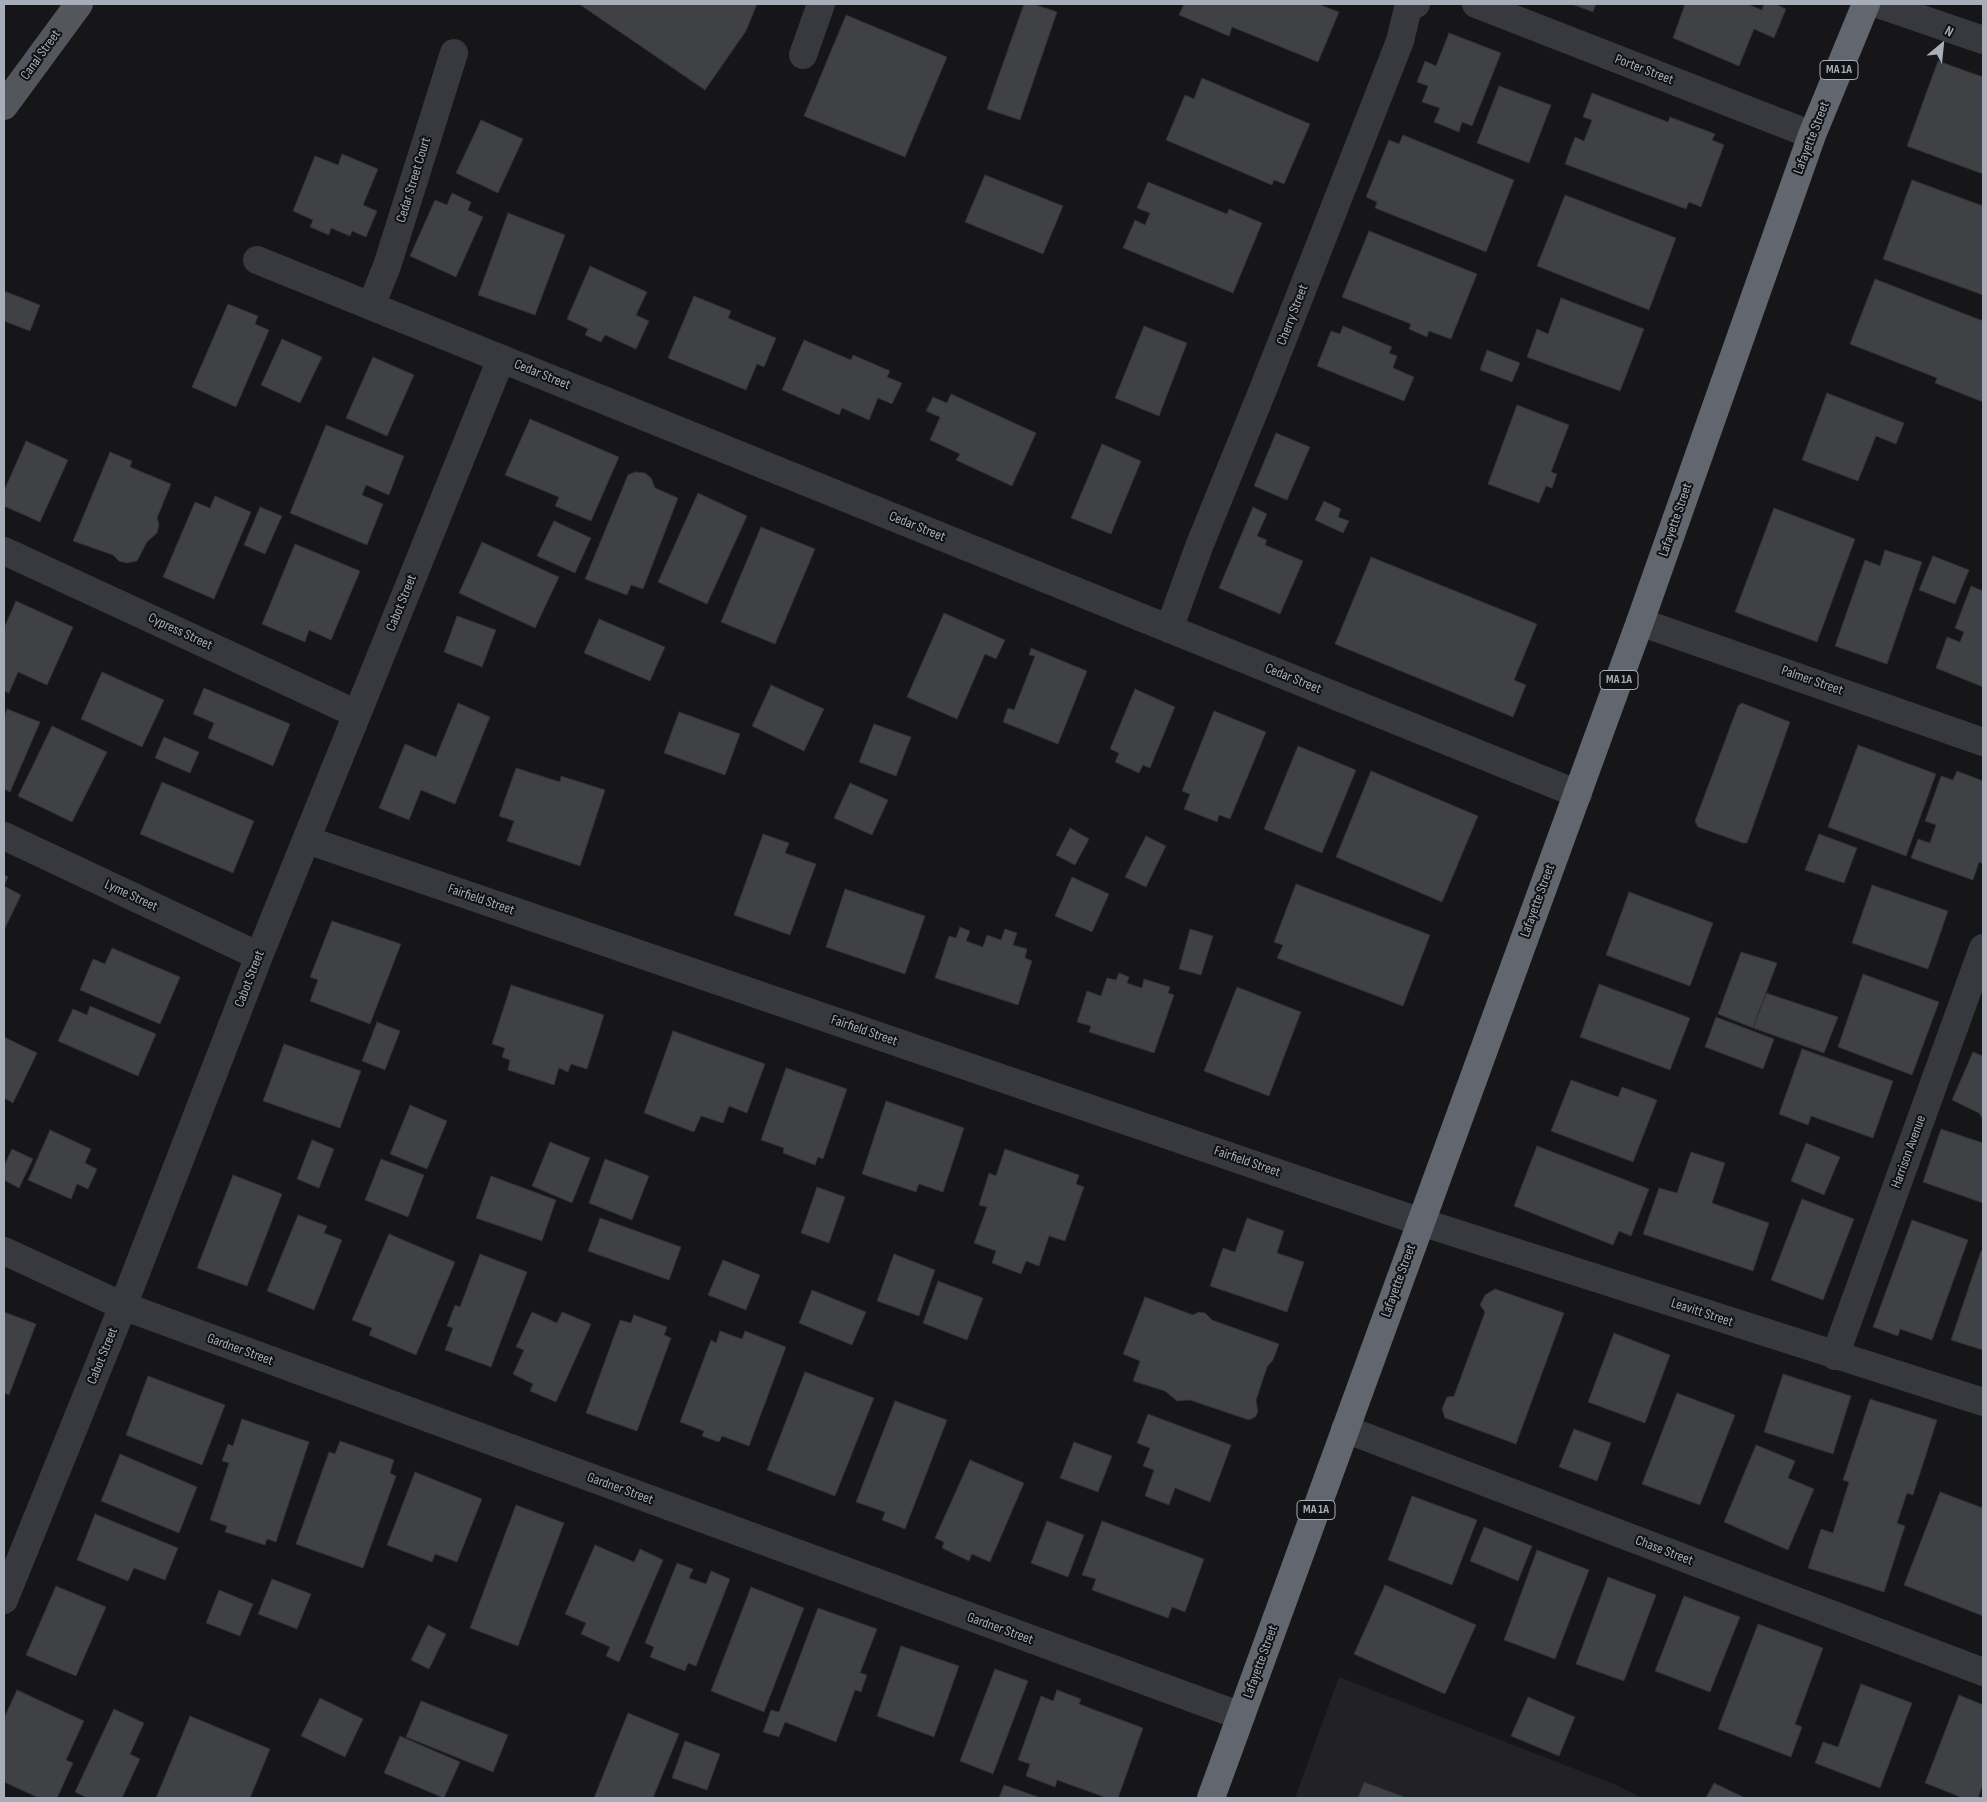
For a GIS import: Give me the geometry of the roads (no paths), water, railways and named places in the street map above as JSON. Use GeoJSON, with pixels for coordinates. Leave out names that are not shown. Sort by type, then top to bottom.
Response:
{"type":"FeatureCollection","features":[{"type":"Feature","properties":{"kind":"highway","name":"Lafayette Street"},"geometry":{"type":"LineString","coordinates":[[1210,1798],[1578,794],[1812,136],[1866,4]]}},
{"type":"Feature","properties":{"kind":"main road","name":"Canal Street"},"geometry":{"type":"LineString","coordinates":[[4,106],[79,4]]}},
{"type":"Feature","properties":{"kind":"street"},"geometry":{"type":"LineString","coordinates":[[803,55],[821,4]]}},
{"type":"Feature","properties":{"kind":"street","name":"Cherry Street"},"geometry":{"type":"LineString","coordinates":[[1169,629],[1200,544],[1264,387],[1396,50],[1408,8],[1416,4]]}},
{"type":"Feature","properties":{"kind":"street","name":"Porter Street"},"geometry":{"type":"LineString","coordinates":[[1476,4],[1812,136]]}},
{"type":"Feature","properties":{"kind":"street"},"geometry":{"type":"LineString","coordinates":[[1878,4],[1983,40]]}},
{"type":"Feature","properties":{"kind":"street","name":"Cedar Street Court"},"geometry":{"type":"LineString","coordinates":[[371,306],[387,266],[454,52]]}},
{"type":"Feature","properties":{"kind":"street","name":"Cedar Street"},"geometry":{"type":"LineString","coordinates":[[257,260],[1578,794]]}},
{"type":"Feature","properties":{"kind":"street","name":"Cabot Street"},"geometry":{"type":"LineString","coordinates":[[4,1600],[123,1306],[259,956],[501,359]]}},
{"type":"Feature","properties":{"kind":"street","name":"Cypress Street"},"geometry":{"type":"LineString","coordinates":[[4,551],[357,714]]}},
{"type":"Feature","properties":{"kind":"street","name":"Palmer Street"},"geometry":{"type":"LineString","coordinates":[[1640,622],[1983,742]]}},
{"type":"Feature","properties":{"kind":"street","name":"Lyme Street"},"geometry":{"type":"LineString","coordinates":[[4,836],[259,956]]}},
{"type":"Feature","properties":{"kind":"street","name":"Fairfield Street"},"geometry":{"type":"LineString","coordinates":[[307,840],[1421,1222]]}},
{"type":"Feature","properties":{"kind":"street","name":"Harrison Avenue"},"geometry":{"type":"LineString","coordinates":[[1835,1356],[1983,948]]}},
{"type":"Feature","properties":{"kind":"street","name":"Leavitt Street"},"geometry":{"type":"LineString","coordinates":[[1421,1222],[1983,1402]]}},
{"type":"Feature","properties":{"kind":"street","name":"Gardner Street"},"geometry":{"type":"LineString","coordinates":[[4,1251],[123,1306],[1240,1716]]}},
{"type":"Feature","properties":{"kind":"street","name":"Chase Street"},"geometry":{"type":"LineString","coordinates":[[1345,1429],[1983,1672]]}}]}
